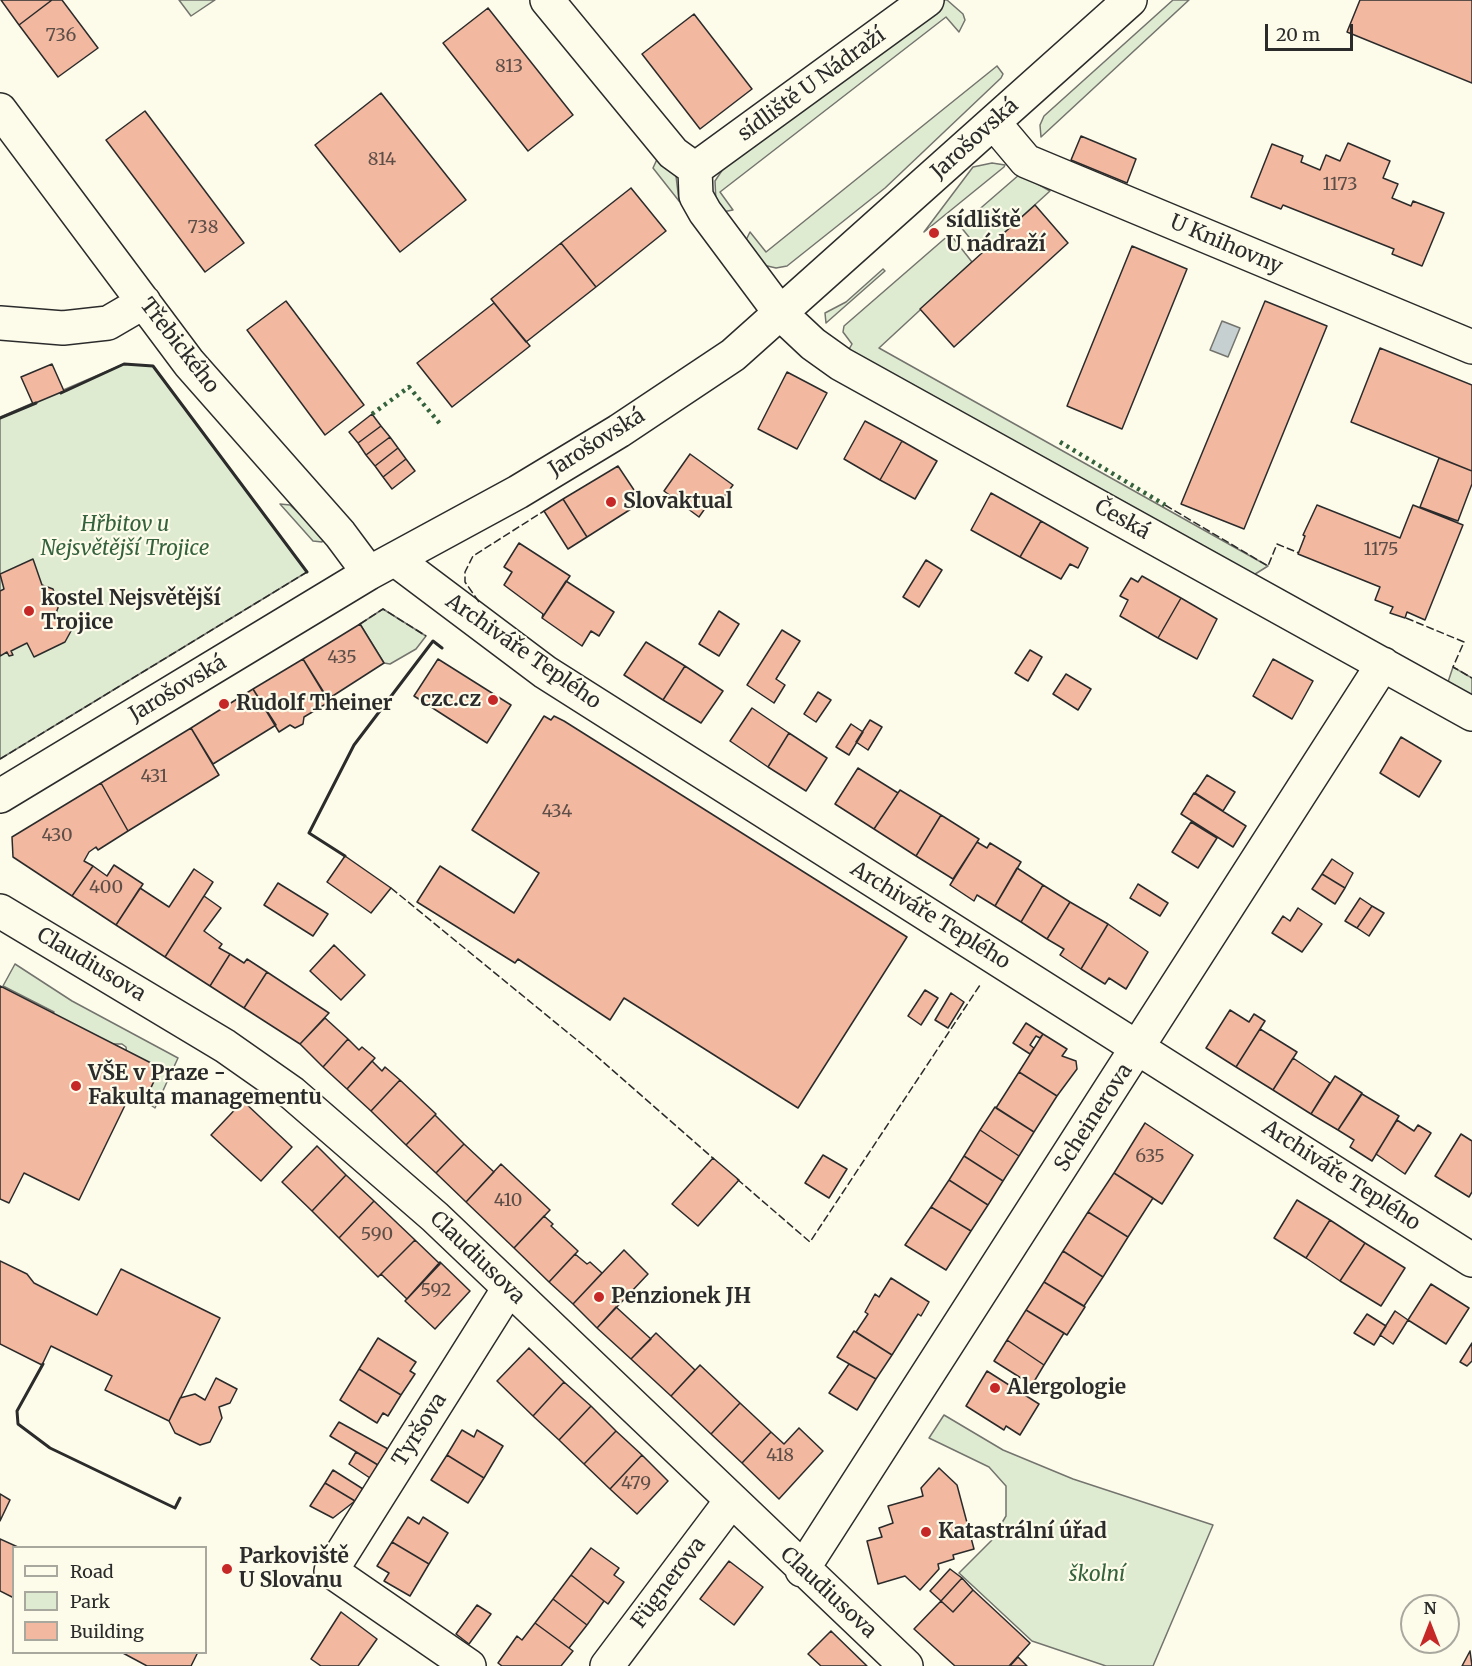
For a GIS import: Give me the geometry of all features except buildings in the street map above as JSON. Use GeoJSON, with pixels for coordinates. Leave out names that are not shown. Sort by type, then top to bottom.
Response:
{"type":"FeatureCollection","features":[{"type":"Feature","properties":{"kind":"street"},"geometry":{"type":"LineString","coordinates":[[547,0],[673,153],[695,169],[696,196],[705,212],[781,314]]}},
{"type":"Feature","properties":{"kind":"street","name":"sídliště U Nádraží"},"geometry":{"type":"LineString","coordinates":[[695,169],[927,0]]}},
{"type":"Feature","properties":{"kind":"street","name":"Jarošovská"},"geometry":{"type":"LineString","coordinates":[[0,796],[383,567],[620,431],[733,355],[1130,0]]}},
{"type":"Feature","properties":{"kind":"street","name":"Třebického"},"geometry":{"type":"LineString","coordinates":[[0,110],[189,363],[340,534],[383,567]]}},
{"type":"Feature","properties":{"kind":"street","name":"U Knihovny"},"geometry":{"type":"LineString","coordinates":[[994,123],[1026,161],[1472,347]]}},
{"type":"Feature","properties":{"kind":"street"},"geometry":{"type":"LineString","coordinates":[[0,323],[63,328],[108,323],[144,302]]}},
{"type":"Feature","properties":{"kind":"street","name":"Česká"},"geometry":{"type":"LineString","coordinates":[[781,314],[813,344],[841,364],[1472,714]]}},
{"type":"Feature","properties":{"kind":"street","name":"Archiváře Teplého"},"geometry":{"type":"LineString","coordinates":[[383,567],[1472,1260]]}},
{"type":"Feature","properties":{"kind":"street","name":"Scheinerova"},"geometry":{"type":"LineString","coordinates":[[802,1570],[1383,664]]}},
{"type":"Feature","properties":{"kind":"street","name":"Claudiusova"},"geometry":{"type":"LineString","coordinates":[[0,911],[215,1040],[292,1093],[435,1217],[802,1570],[906,1666]]}},
{"type":"Feature","properties":{"kind":"street","name":"Tyršova"},"geometry":{"type":"LineString","coordinates":[[469,1666],[331,1571],[509,1288]]}},
{"type":"Feature","properties":{"kind":"street","name":"Fügnerova"},"geometry":{"type":"LineString","coordinates":[[607,1666],[731,1501]]}},
{"type":"Feature","properties":{"kind":"green space"},"geometry":{"type":"Polygon","coordinates":[[[179,0],[215,0],[191,16],[179,0]]]}},
{"type":"Feature","properties":{"kind":"green space"},"geometry":{"type":"Polygon","coordinates":[[[936,0],[947,0],[963,14],[965,20],[959,32],[946,17],[720,192],[733,210],[722,212],[716,202],[715,181],[725,166],[936,0]]]}},
{"type":"Feature","properties":{"kind":"green space"},"geometry":{"type":"Polygon","coordinates":[[[1173,0],[1189,0],[1041,137],[1040,125],[1044,116],[1173,0]]]}},
{"type":"Feature","properties":{"kind":"green space"},"geometry":{"type":"Polygon","coordinates":[[[997,66],[1003,74],[1001,78],[885,188],[787,266],[776,268],[759,264],[746,240],[750,232],[766,252],[997,66]]]}},
{"type":"Feature","properties":{"kind":"green space"},"geometry":{"type":"Polygon","coordinates":[[[659,155],[676,176],[679,201],[653,168],[659,155]]]}},
{"type":"Feature","properties":{"kind":"green space"},"geometry":{"type":"Polygon","coordinates":[[[992,163],[1005,165],[924,232],[973,167],[992,163]]]}},
{"type":"Feature","properties":{"kind":"green space"},"geometry":{"type":"Polygon","coordinates":[[[1020,174],[1050,191],[982,253],[960,226],[1020,174]]]}},
{"type":"Feature","properties":{"kind":"green space"},"geometry":{"type":"Polygon","coordinates":[[[950,234],[972,262],[879,348],[1268,566],[1252,576],[848,351],[852,344],[843,332],[844,326],[950,234]]]}},
{"type":"Feature","properties":{"kind":"green space"},"geometry":{"type":"Polygon","coordinates":[[[883,269],[885,271],[826,323],[825,313],[846,302],[883,269]]]}},
{"type":"Feature","properties":{"kind":"green space","name":"Hřbitov u Nejsvětější Trojice"},"geometry":{"type":"Polygon","coordinates":[[[124,364],[153,366],[307,572],[0,759],[0,417],[124,364]]]}},
{"type":"Feature","properties":{"kind":"green space"},"geometry":{"type":"Polygon","coordinates":[[[280,504],[290,505],[324,537],[322,542],[313,541],[280,504]]]}},
{"type":"Feature","properties":{"kind":"green space"},"geometry":{"type":"Polygon","coordinates":[[[383,609],[426,636],[416,649],[390,664],[384,663],[360,624],[383,609]]]}},
{"type":"Feature","properties":{"kind":"green space"},"geometry":{"type":"Polygon","coordinates":[[[1453,667],[1472,678],[1472,699],[1447,685],[1453,667]]]}},
{"type":"Feature","properties":{"kind":"green space"},"geometry":{"type":"Polygon","coordinates":[[[15,964],[72,1001],[178,1058],[155,1108],[145,1101],[158,1072],[127,1057],[126,1047],[122,1044],[112,1044],[51,1018],[54,1012],[3,986],[15,964]]]}},
{"type":"Feature","properties":{"kind":"green space","name":"školní"},"geometry":{"type":"Polygon","coordinates":[[[944,1415],[1003,1450],[1073,1479],[1213,1525],[1153,1666],[1106,1666],[1032,1641],[959,1573],[991,1541],[1006,1516],[1006,1486],[989,1467],[929,1438],[944,1415]]]}},
{"type":"Feature","properties":{"kind":"shaded area"},"geometry":{"type":"Polygon","coordinates":[[[1222,321],[1240,328],[1228,357],[1210,350],[1222,321]]]}},
{"type":"Feature","properties":{"kind":"hedge"},"geometry":{"type":"LineString","coordinates":[[372,414],[409,387],[441,425]]}},
{"type":"Feature","properties":{"kind":"hedge"},"geometry":{"type":"LineString","coordinates":[[1060,442],[1165,505]]}},
{"type":"Feature","properties":{"kind":"fence"},"geometry":{"type":"LineString","coordinates":[[1165,505],[1268,566],[1277,544],[1299,553]]}},
{"type":"Feature","properties":{"kind":"fence"},"geometry":{"type":"LineString","coordinates":[[479,602],[465,582],[465,572],[473,556],[544,511]]}},
{"type":"Feature","properties":{"kind":"fence"},"geometry":{"type":"LineString","coordinates":[[0,759],[307,572]]}},
{"type":"Feature","properties":{"kind":"fence"},"geometry":{"type":"LineString","coordinates":[[360,624],[383,609],[426,636]]}},
{"type":"Feature","properties":{"kind":"fence"},"geometry":{"type":"LineString","coordinates":[[1406,618],[1464,642],[1453,667],[1472,678]]}},
{"type":"Feature","properties":{"kind":"fence"},"geometry":{"type":"LineString","coordinates":[[391,888],[594,1054],[714,1159]]}},
{"type":"Feature","properties":{"kind":"fence"},"geometry":{"type":"LineString","coordinates":[[737,1179],[810,1242],[980,985]]}},
{"type":"Feature","properties":{"kind":"wall"},"geometry":{"type":"LineString","coordinates":[[61,393],[124,364],[153,366],[307,572]]}},
{"type":"Feature","properties":{"kind":"wall"},"geometry":{"type":"LineString","coordinates":[[0,418],[36,403]]}},
{"type":"Feature","properties":{"kind":"wall"},"geometry":{"type":"LineString","coordinates":[[345,856],[309,833],[354,745],[433,641],[442,648]]}},
{"type":"Feature","properties":{"kind":"wall"},"geometry":{"type":"LineString","coordinates":[[43,1364],[17,1411],[18,1424],[50,1448],[175,1508],[180,1498]]}},
{"type":"Feature","properties":{"kind":"place","name":"sídliště U nádraží"},"geometry":{"type":"Point","coordinates":[934,233]}},
{"type":"Feature","properties":{"kind":"place","name":"Slovaktual"},"geometry":{"type":"Point","coordinates":[611,502]}},
{"type":"Feature","properties":{"kind":"place","name":"kostel Nejsvětější Trojice"},"geometry":{"type":"Point","coordinates":[29,611]}},
{"type":"Feature","properties":{"kind":"place","name":"czc.cz"},"geometry":{"type":"Point","coordinates":[493,700]}},
{"type":"Feature","properties":{"kind":"place","name":"Rudolf Theiner"},"geometry":{"type":"Point","coordinates":[224,704]}},
{"type":"Feature","properties":{"kind":"place","name":"VŠE v Praze - Fakulta managementu"},"geometry":{"type":"Point","coordinates":[76,1086]}},
{"type":"Feature","properties":{"kind":"place","name":"Penzionek JH"},"geometry":{"type":"Point","coordinates":[599,1297]}},
{"type":"Feature","properties":{"kind":"place","name":"Alergologie"},"geometry":{"type":"Point","coordinates":[995,1388]}},
{"type":"Feature","properties":{"kind":"place","name":"Katastrální úřad"},"geometry":{"type":"Point","coordinates":[926,1532]}},
{"type":"Feature","properties":{"kind":"place","name":"Parkoviště U Slovanu"},"geometry":{"type":"Point","coordinates":[227,1569]}}]}
